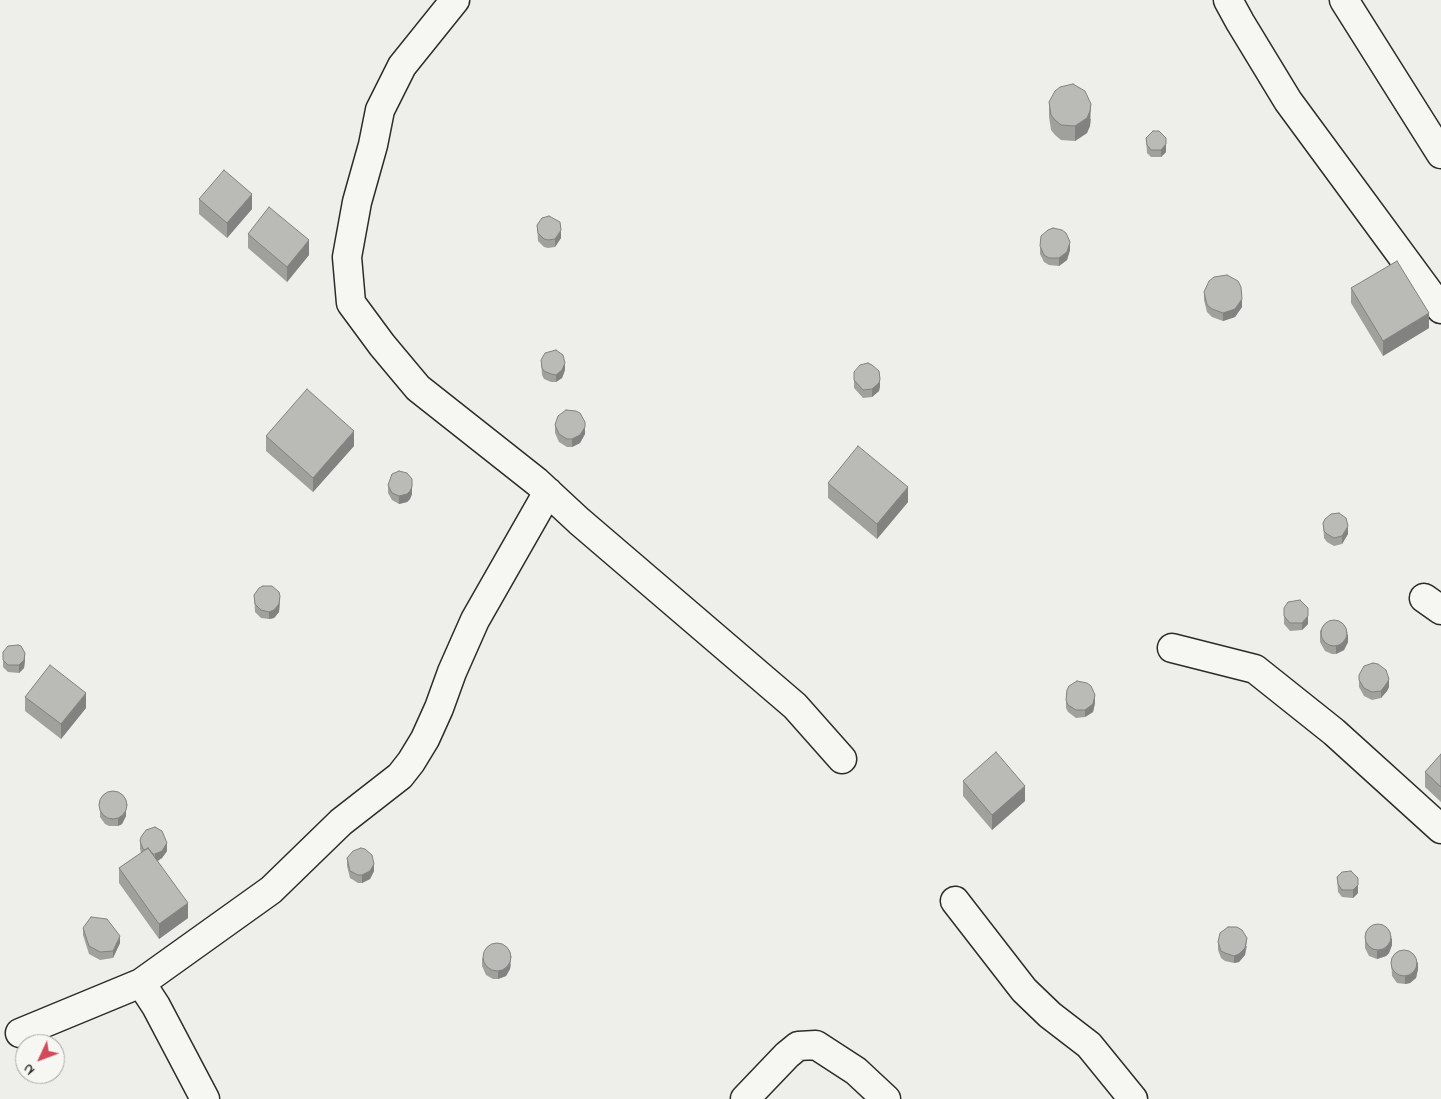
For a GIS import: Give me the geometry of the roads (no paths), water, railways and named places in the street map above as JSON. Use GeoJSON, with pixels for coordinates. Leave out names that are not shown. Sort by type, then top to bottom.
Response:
{"type":"FeatureCollection","features":[{"type":"Feature","properties":{"kind":"street"},"geometry":{"type":"LineString","coordinates":[[455,0],[402,66],[380,110],[373,145],[357,202],[347,257],[351,304],[418,388],[548,492],[795,706],[842,759]]}},
{"type":"Feature","properties":{"kind":"street"},"geometry":{"type":"LineString","coordinates":[[1228,0],[1288,101],[1441,309]]}},
{"type":"Feature","properties":{"kind":"street"},"geometry":{"type":"LineString","coordinates":[[1344,0],[1441,154]]}},
{"type":"Feature","properties":{"kind":"street"},"geometry":{"type":"LineString","coordinates":[[20,1033],[141,983],[271,890],[341,822],[400,776],[425,739],[475,620],[548,492]]}},
{"type":"Feature","properties":{"kind":"street"},"geometry":{"type":"LineString","coordinates":[[1172,648],[1255,669],[1334,732],[1441,829]]}},
{"type":"Feature","properties":{"kind":"street"},"geometry":{"type":"LineString","coordinates":[[954,901],[1024,990],[1050,1015],[1090,1045],[1133,1099]]}},
{"type":"Feature","properties":{"kind":"street"},"geometry":{"type":"LineString","coordinates":[[141,983],[156,1006],[205,1099]]}},
{"type":"Feature","properties":{"kind":"street"},"geometry":{"type":"LineString","coordinates":[[745,1099],[798,1046],[816,1045],[856,1071],[886,1099]]}}]}
